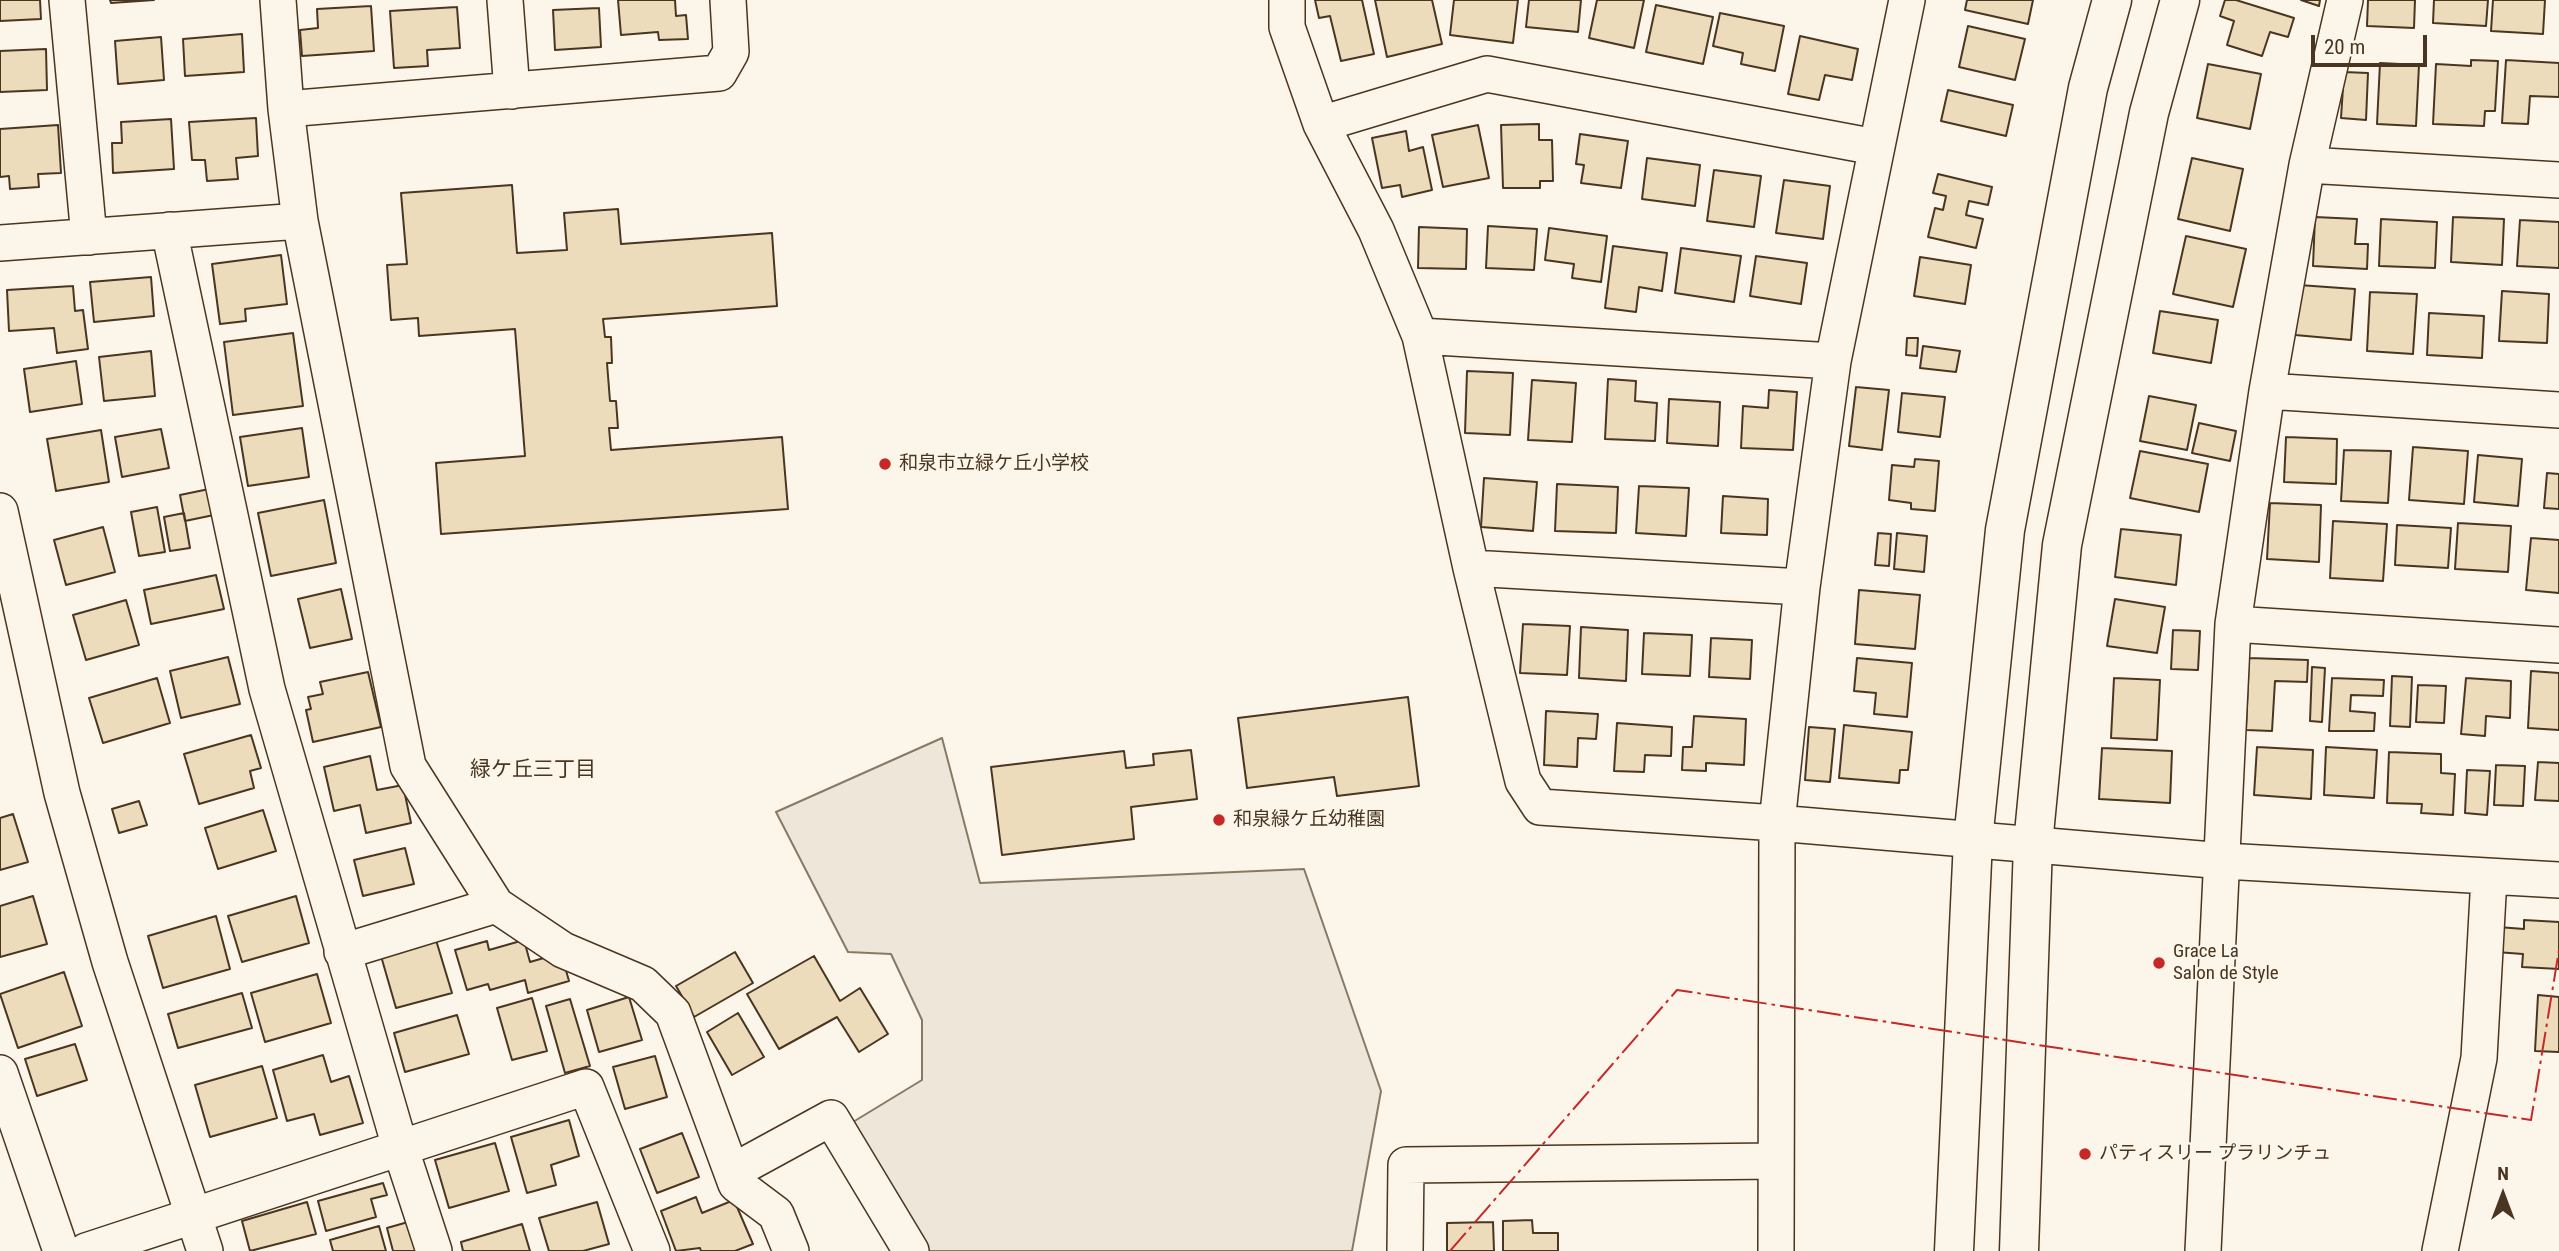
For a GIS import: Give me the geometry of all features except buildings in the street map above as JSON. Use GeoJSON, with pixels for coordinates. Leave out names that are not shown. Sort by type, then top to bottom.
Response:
{"type":"FeatureCollection","features":[{"type":"Feature","properties":{"kind":"street"},"geometry":{"type":"LineString","coordinates":[[67,0],[89,237]]}},
{"type":"Feature","properties":{"kind":"street"},"geometry":{"type":"LineString","coordinates":[[278,0],[286,109],[300,221],[408,766],[496,905],[563,950],[643,984],[673,1013],[736,1184],[776,1214],[791,1251]]}},
{"type":"Feature","properties":{"kind":"street"},"geometry":{"type":"LineString","coordinates":[[505,0],[512,91]]}},
{"type":"Feature","properties":{"kind":"street"},"geometry":{"type":"LineString","coordinates":[[286,109],[719,73],[731,51],[728,0]]}},
{"type":"Feature","properties":{"kind":"street"},"geometry":{"type":"LineString","coordinates":[[1287,0],[1287,27],[1321,124],[1376,230],[1420,336],[1471,568],[1523,781],[1540,807],[1777,823],[2224,861],[2559,880]]}},
{"type":"Feature","properties":{"kind":"street"},"geometry":{"type":"LineString","coordinates":[[1776,1251],[1777,823],[1802,587],[1833,361],[1875,147],[1908,0]]}},
{"type":"Feature","properties":{"kind":"street"},"geometry":{"type":"LineString","coordinates":[[1954,1251],[1973,840],[2005,530],[2088,88],[2112,0]]}},
{"type":"Feature","properties":{"kind":"street"},"geometry":{"type":"LineString","coordinates":[[2020,1251],[2033,844],[2062,545],[2149,113],[2180,0]]}},
{"type":"Feature","properties":{"kind":"street"},"geometry":{"type":"LineString","coordinates":[[2203,1251],[2224,861],[2233,624],[2267,391],[2307,165],[2345,0]]}},
{"type":"Feature","properties":{"kind":"street"},"geometry":{"type":"LineString","coordinates":[[1321,124],[1487,74],[1875,147]]}},
{"type":"Feature","properties":{"kind":"street"},"geometry":{"type":"LineString","coordinates":[[2307,165],[2559,180]]}},
{"type":"Feature","properties":{"kind":"street"},"geometry":{"type":"LineString","coordinates":[[0,243],[300,221]]}},
{"type":"Feature","properties":{"kind":"street"},"geometry":{"type":"LineString","coordinates":[[169,230],[267,689],[342,952],[434,1251]]}},
{"type":"Feature","properties":{"kind":"street"},"geometry":{"type":"LineString","coordinates":[[1420,336],[1833,361]]}},
{"type":"Feature","properties":{"kind":"street"},"geometry":{"type":"LineString","coordinates":[[2267,391],[2559,410]]}},
{"type":"Feature","properties":{"kind":"street"},"geometry":{"type":"LineString","coordinates":[[0,511],[10,615],[110,962],[205,1251]]}},
{"type":"Feature","properties":{"kind":"street"},"geometry":{"type":"LineString","coordinates":[[1471,568],[1802,587]]}},
{"type":"Feature","properties":{"kind":"street"},"geometry":{"type":"LineString","coordinates":[[2233,624],[2559,645]]}},
{"type":"Feature","properties":{"kind":"street"},"geometry":{"type":"LineString","coordinates":[[2440,1251],[2479,1058],[2489,877]]}},
{"type":"Feature","properties":{"kind":"street"},"geometry":{"type":"LineString","coordinates":[[342,952],[496,905]]}},
{"type":"Feature","properties":{"kind":"street"},"geometry":{"type":"LineString","coordinates":[[0,1073],[61,1251]]}},
{"type":"Feature","properties":{"kind":"street"},"geometry":{"type":"LineString","coordinates":[[86,1251],[586,1087],[652,1251]]}},
{"type":"Feature","properties":{"kind":"street"},"geometry":{"type":"LineString","coordinates":[[732,1172],[831,1118],[911,1251]]}},
{"type":"Feature","properties":{"kind":"street"},"geometry":{"type":"LineString","coordinates":[[1405,1251],[1406,1164],[1776,1161]]}},
{"type":"Feature","properties":{"kind":"shaded area"},"geometry":{"type":"Polygon","coordinates":[[[942,738],[980,883],[1304,869],[1381,1091],[1352,1251],[928,1251],[848,1125],[922,1080],[922,1020],[891,954],[848,952],[776,812],[942,738]]]}},
{"type":"Feature","properties":{"kind":"power"},"geometry":{"type":"LineString","coordinates":[[1450,1251],[1677,990],[2531,1120],[2559,950]]}},
{"type":"Feature","properties":{"kind":"place","name":"和泉市立緑ケ丘小学校"},"geometry":{"type":"Point","coordinates":[885,464]}},
{"type":"Feature","properties":{"kind":"place","name":"和泉緑ケ丘幼稚園"},"geometry":{"type":"Point","coordinates":[1219,820]}},
{"type":"Feature","properties":{"kind":"place","name":"Grace La Salon de Style"},"geometry":{"type":"Point","coordinates":[2159,963]}},
{"type":"Feature","properties":{"kind":"place","name":"パティスリー プラリンチュ"},"geometry":{"type":"Point","coordinates":[2085,1154]}},
{"type":"Feature","properties":{"kind":"district","name":"緑ケ丘三丁目"},"geometry":{"type":"Point","coordinates":[533,771]}}]}
